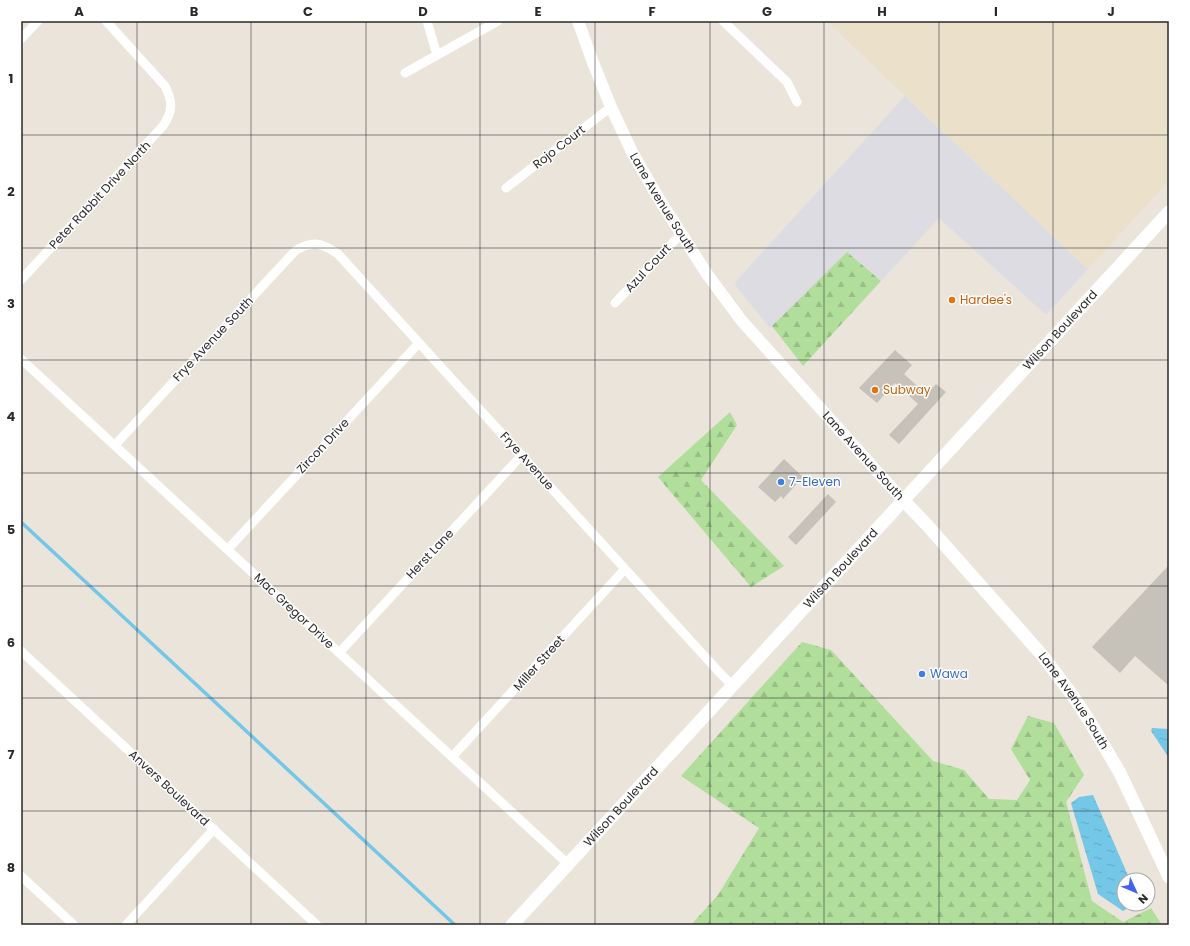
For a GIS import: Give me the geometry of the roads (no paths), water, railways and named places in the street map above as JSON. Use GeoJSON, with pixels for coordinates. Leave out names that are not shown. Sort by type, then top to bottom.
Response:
{"type":"FeatureCollection","features":[{"type":"Feature","properties":{"kind":"main road","name":"Wilson Boulevard"},"geometry":{"type":"LineString","coordinates":[[512,925],[1169,212]]}},
{"type":"Feature","properties":{"kind":"main road","name":"Lane Avenue South"},"geometry":{"type":"LineString","coordinates":[[904,500],[1042,655],[1073,696],[1120,772],[1169,877]]}},
{"type":"Feature","properties":{"kind":"street"},"geometry":{"type":"LineString","coordinates":[[21,39],[38,21]]}},
{"type":"Feature","properties":{"kind":"street","name":"Peter Rabbit Drive North"},"geometry":{"type":"LineString","coordinates":[[21,280],[163,126],[169,117],[172,106],[170,96],[165,86],[106,21]]}},
{"type":"Feature","properties":{"kind":"street"},"geometry":{"type":"LineString","coordinates":[[427,21],[437,55]]}},
{"type":"Feature","properties":{"kind":"street"},"geometry":{"type":"LineString","coordinates":[[405,73],[498,21]]}},
{"type":"Feature","properties":{"kind":"street","name":"Lane Avenue South"},"geometry":{"type":"LineString","coordinates":[[578,21],[611,107],[632,152],[659,199],[707,274],[741,320],[882,478],[904,500]]}},
{"type":"Feature","properties":{"kind":"street"},"geometry":{"type":"LineString","coordinates":[[722,21],[787,82],[797,102]]}},
{"type":"Feature","properties":{"kind":"street","name":"Rojo Court"},"geometry":{"type":"LineString","coordinates":[[506,188],[611,107]]}},
{"type":"Feature","properties":{"kind":"street","name":"Azul Court"},"geometry":{"type":"LineString","coordinates":[[615,303],[681,234]]}},
{"type":"Feature","properties":{"kind":"street","name":"Frye Avenue"},"geometry":{"type":"LineString","coordinates":[[316,244],[328,247],[338,254],[732,685]]}},
{"type":"Feature","properties":{"kind":"street","name":"Frye Avenue South"},"geometry":{"type":"LineString","coordinates":[[115,444],[295,251],[305,245],[316,244]]}},
{"type":"Feature","properties":{"kind":"street","name":"Zircon Drive"},"geometry":{"type":"LineString","coordinates":[[228,549],[419,343]]}},
{"type":"Feature","properties":{"kind":"street","name":"Mac Gregor Drive"},"geometry":{"type":"LineString","coordinates":[[21,358],[568,864]]}},
{"type":"Feature","properties":{"kind":"street","name":"Herst Lane"},"geometry":{"type":"LineString","coordinates":[[339,653],[522,455]]}},
{"type":"Feature","properties":{"kind":"street","name":"Miller Street"},"geometry":{"type":"LineString","coordinates":[[452,757],[625,569]]}},
{"type":"Feature","properties":{"kind":"street","name":"Anvers Boulevard"},"geometry":{"type":"LineString","coordinates":[[21,651],[317,925]]}},
{"type":"Feature","properties":{"kind":"street"},"geometry":{"type":"LineString","coordinates":[[126,925],[214,829]]}},
{"type":"Feature","properties":{"kind":"street"},"geometry":{"type":"LineString","coordinates":[[21,876],[74,925]]}},
{"type":"Feature","properties":{"kind":"water"},"geometry":{"type":"Polygon","coordinates":[[[1152,728],[1169,729],[1169,758],[1151,731],[1152,728]]]}},
{"type":"Feature","properties":{"kind":"water"},"geometry":{"type":"Polygon","coordinates":[[[1093,795],[1127,872],[1116,872],[1116,906],[1098,894],[1071,803],[1079,797],[1093,795]]]}},
{"type":"Feature","properties":{"kind":"waterway"},"geometry":{"type":"LineString","coordinates":[[21,522],[455,925]]}},
{"type":"Feature","properties":{"kind":"place","name":"Hardee's"},"geometry":{"type":"Point","coordinates":[952,300]}},
{"type":"Feature","properties":{"kind":"place","name":"Subway"},"geometry":{"type":"Point","coordinates":[875,390]}},
{"type":"Feature","properties":{"kind":"place","name":"7-Eleven"},"geometry":{"type":"Point","coordinates":[781,482]}},
{"type":"Feature","properties":{"kind":"place","name":"Wawa"},"geometry":{"type":"Point","coordinates":[922,674]}}]}
